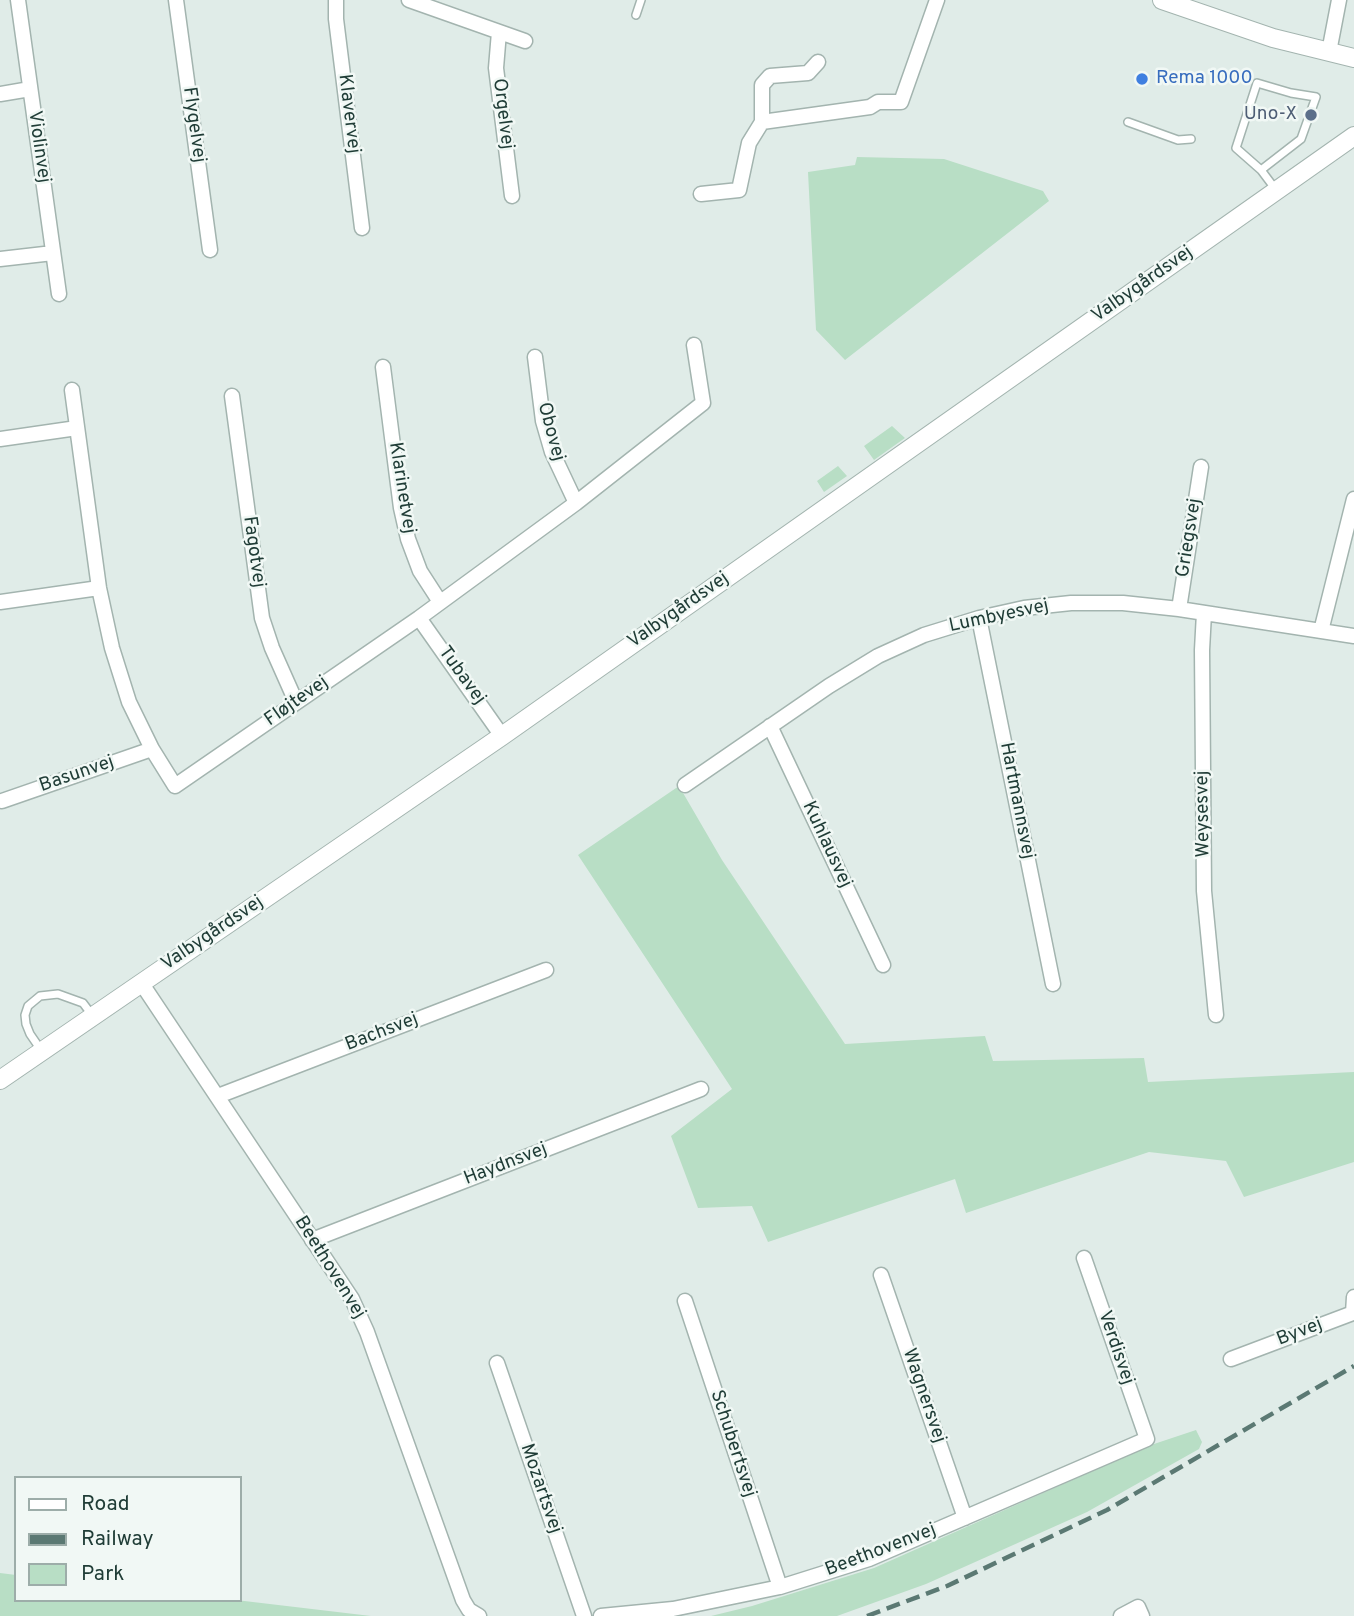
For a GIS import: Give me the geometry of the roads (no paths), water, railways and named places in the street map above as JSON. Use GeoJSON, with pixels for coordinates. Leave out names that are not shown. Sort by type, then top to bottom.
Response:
{"type":"FeatureCollection","features":[{"type":"Feature","properties":{"kind":"street","name":"Violinvej"},"geometry":{"type":"LineString","coordinates":[[18,0],[59,294]]}},
{"type":"Feature","properties":{"kind":"street","name":"Flygelvej"},"geometry":{"type":"LineString","coordinates":[[176,0],[210,250]]}},
{"type":"Feature","properties":{"kind":"street","name":"Klavervej"},"geometry":{"type":"LineString","coordinates":[[336,0],[336,19],[362,228]]}},
{"type":"Feature","properties":{"kind":"street"},"geometry":{"type":"LineString","coordinates":[[409,0],[525,41]]}},
{"type":"Feature","properties":{"kind":"street"},"geometry":{"type":"LineString","coordinates":[[762,122],[870,107],[878,102],[901,102],[937,0]]}},
{"type":"Feature","properties":{"kind":"street"},"geometry":{"type":"LineString","coordinates":[[1162,0],[1273,38],[1354,58]]}},
{"type":"Feature","properties":{"kind":"street"},"geometry":{"type":"LineString","coordinates":[[1329,52],[1339,0]]}},
{"type":"Feature","properties":{"kind":"street","name":"Orgelvej"},"geometry":{"type":"LineString","coordinates":[[499,32],[496,68],[512,196]]}},
{"type":"Feature","properties":{"kind":"street"},"geometry":{"type":"LineString","coordinates":[[701,194],[739,190],[748,143],[762,122],[762,85],[770,76],[808,73],[818,62]]}},
{"type":"Feature","properties":{"kind":"street"},"geometry":{"type":"LineString","coordinates":[[0,94],[30,89]]}},
{"type":"Feature","properties":{"kind":"street","name":"Valbygårdsvej"},"geometry":{"type":"LineString","coordinates":[[0,1080],[502,736],[1354,136]]}},
{"type":"Feature","properties":{"kind":"street"},"geometry":{"type":"LineString","coordinates":[[0,259],[53,253]]}},
{"type":"Feature","properties":{"kind":"street","name":"Fløjtevej"},"geometry":{"type":"LineString","coordinates":[[72,390],[99,588],[112,648],[126,691],[152,749],[175,786],[419,618],[576,503],[703,402],[694,345]]}},
{"type":"Feature","properties":{"kind":"street","name":"Obovej"},"geometry":{"type":"LineString","coordinates":[[535,357],[543,421],[549,442],[576,503]]}},
{"type":"Feature","properties":{"kind":"street","name":"Klarinetvej"},"geometry":{"type":"LineString","coordinates":[[383,367],[401,508],[408,539],[420,570],[440,602]]}},
{"type":"Feature","properties":{"kind":"street","name":"Fagotvej"},"geometry":{"type":"LineString","coordinates":[[232,397],[262,618],[296,702]]}},
{"type":"Feature","properties":{"kind":"street"},"geometry":{"type":"LineString","coordinates":[[0,439],[77,428]]}},
{"type":"Feature","properties":{"kind":"street","name":"Griegsvej"},"geometry":{"type":"LineString","coordinates":[[1179,609],[1201,467]]}},
{"type":"Feature","properties":{"kind":"street"},"geometry":{"type":"LineString","coordinates":[[1321,631],[1354,499]]}},
{"type":"Feature","properties":{"kind":"street"},"geometry":{"type":"LineString","coordinates":[[0,602],[99,588]]}},
{"type":"Feature","properties":{"kind":"street","name":"Lumbyesvej"},"geometry":{"type":"LineString","coordinates":[[685,785],[878,656],[924,635],[979,618],[1024,608],[1071,603],[1123,603],[1354,636]]}},
{"type":"Feature","properties":{"kind":"street","name":"Weysesvej"},"geometry":{"type":"LineString","coordinates":[[1204,613],[1204,891],[1216,1015]]}},
{"type":"Feature","properties":{"kind":"street","name":"Tubavej"},"geometry":{"type":"LineString","coordinates":[[419,618],[502,736]]}},
{"type":"Feature","properties":{"kind":"street","name":"Hartmannsvej"},"geometry":{"type":"LineString","coordinates":[[979,618],[1053,984]]}},
{"type":"Feature","properties":{"kind":"street","name":"Kuhlausvej"},"geometry":{"type":"LineString","coordinates":[[770,726],[883,965]]}},
{"type":"Feature","properties":{"kind":"street","name":"Basunvej"},"geometry":{"type":"LineString","coordinates":[[2,801],[152,749]]}},
{"type":"Feature","properties":{"kind":"street","name":"Bachsvej"},"geometry":{"type":"LineString","coordinates":[[218,1096],[546,970]]}},
{"type":"Feature","properties":{"kind":"street","name":"Beethovenvej"},"geometry":{"type":"LineString","coordinates":[[142,984],[352,1299],[367,1332],[463,1600],[469,1610],[479,1616]]}},
{"type":"Feature","properties":{"kind":"street","name":"Haydnsvej"},"geometry":{"type":"LineString","coordinates":[[312,1240],[701,1089]]}},
{"type":"Feature","properties":{"kind":"street","name":"Verdisvej"},"geometry":{"type":"LineString","coordinates":[[1084,1258],[1147,1439]]}},
{"type":"Feature","properties":{"kind":"street","name":"Wagnersvej"},"geometry":{"type":"LineString","coordinates":[[881,1275],[965,1518]]}},
{"type":"Feature","properties":{"kind":"street","name":"Byvej"},"geometry":{"type":"LineString","coordinates":[[1231,1359],[1353,1313],[1354,1297]]}},
{"type":"Feature","properties":{"kind":"street","name":"Schubertsvej"},"geometry":{"type":"LineString","coordinates":[[685,1301],[780,1587]]}},
{"type":"Feature","properties":{"kind":"street","name":"Mozartsvej"},"geometry":{"type":"LineString","coordinates":[[497,1363],[583,1616]]}},
{"type":"Feature","properties":{"kind":"street","name":"Beethovenvej"},"geometry":{"type":"LineString","coordinates":[[601,1616],[673,1609],[780,1587],[869,1559],[1147,1439]]}},
{"type":"Feature","properties":{"kind":"street"},"geometry":{"type":"LineString","coordinates":[[1121,1616],[1138,1607],[1142,1616]]}},
{"type":"Feature","properties":{"kind":"lane"},"geometry":{"type":"LineString","coordinates":[[636,15],[641,0]]}},
{"type":"Feature","properties":{"kind":"lane"},"geometry":{"type":"LineString","coordinates":[[1261,170],[1301,139],[1316,97],[1257,83],[1236,148],[1261,170],[1276,191]]}},
{"type":"Feature","properties":{"kind":"lane"},"geometry":{"type":"LineString","coordinates":[[1128,122],[1178,139],[1191,139]]}},
{"type":"Feature","properties":{"kind":"lane"},"geometry":{"type":"LineString","coordinates":[[42,1051],[30,1034],[25,1015],[28,1006],[40,996],[58,994],[83,1003],[93,1016]]}},
{"type":"Feature","properties":{"kind":"railway"},"geometry":{"type":"LineString","coordinates":[[867,1616],[947,1586],[1107,1510],[1354,1366]]}},
{"type":"Feature","properties":{"kind":"place","name":"Rema 1000"},"geometry":{"type":"Point","coordinates":[1142,79]}},
{"type":"Feature","properties":{"kind":"place","name":"Uno-X"},"geometry":{"type":"Point","coordinates":[1311,115]}}]}
